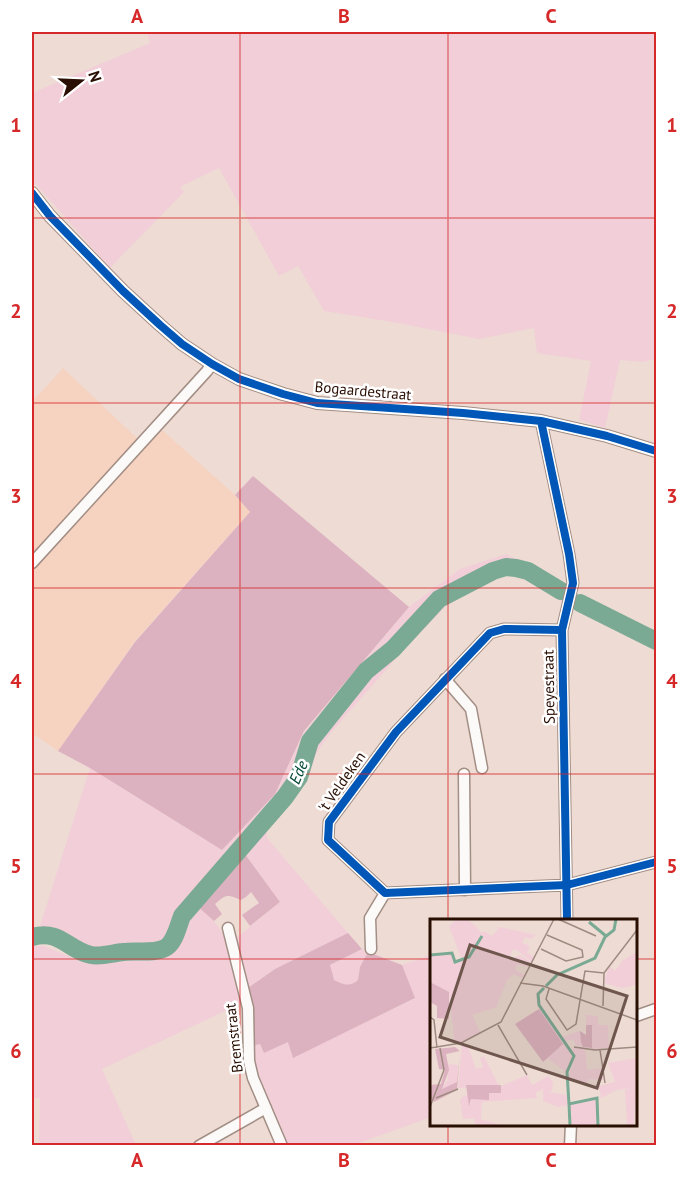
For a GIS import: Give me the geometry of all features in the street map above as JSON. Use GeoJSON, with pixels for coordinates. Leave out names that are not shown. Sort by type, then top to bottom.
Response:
{"type":"FeatureCollection","features":[{"type":"Feature","properties":{"kind":"street","name":"Bogaardestraat"},"geometry":{"type":"LineString","coordinates":[[32,193],[50,216],[123,291],[182,344],[239,379],[317,403],[463,412],[542,422],[607,436],[657,451]]}},
{"type":"Feature","properties":{"kind":"street"},"geometry":{"type":"LineString","coordinates":[[32,563],[212,364]]}},
{"type":"Feature","properties":{"kind":"street","name":"Speyestraat"},"geometry":{"type":"LineString","coordinates":[[542,422],[573,583],[562,630],[567,919]]}},
{"type":"Feature","properties":{"kind":"street","name":"'t Veldeken"},"geometry":{"type":"LineString","coordinates":[[385,892],[328,840],[329,822],[396,732],[490,633],[504,629],[562,630]]}},
{"type":"Feature","properties":{"kind":"street"},"geometry":{"type":"LineString","coordinates":[[445,679],[471,709],[482,768]]}},
{"type":"Feature","properties":{"kind":"street"},"geometry":{"type":"LineString","coordinates":[[464,774],[465,890]]}},
{"type":"Feature","properties":{"kind":"street"},"geometry":{"type":"LineString","coordinates":[[371,949],[370,918],[385,892],[567,885],[657,862]]}},
{"type":"Feature","properties":{"kind":"street","name":"Bremstraat"},"geometry":{"type":"LineString","coordinates":[[228,928],[248,1008],[249,1061],[253,1078],[282,1146]]}},
{"type":"Feature","properties":{"kind":"street"},"geometry":{"type":"LineString","coordinates":[[637,1016],[657,1009]]}},
{"type":"Feature","properties":{"kind":"street"},"geometry":{"type":"LineString","coordinates":[[199,1146],[266,1108]]}},
{"type":"Feature","properties":{"kind":"street"},"geometry":{"type":"LineString","coordinates":[[570,1146],[571,1126]]}},
{"type":"Feature","properties":{"kind":"shaded area"},"geometry":{"type":"Polygon","coordinates":[[[147,32],[656,32],[656,359],[643,362],[620,360],[605,428],[579,420],[591,361],[537,353],[534,328],[479,339],[324,311],[298,266],[279,276],[219,168],[180,187],[184,192],[110,268],[32,180],[32,93],[150,43],[147,32]]]}},
{"type":"Feature","properties":{"kind":"shaded area"},"geometry":{"type":"Polygon","coordinates":[[[63,368],[144,445],[160,428],[235,495],[250,512],[135,641],[58,751],[32,733],[32,402],[63,368]]]}},
{"type":"Feature","properties":{"kind":"shaded area"},"geometry":{"type":"Polygon","coordinates":[[[253,476],[409,607],[304,731],[275,794],[222,850],[90,768],[58,751],[135,642],[250,512],[235,495],[253,476]]]}},
{"type":"Feature","properties":{"kind":"shaded area"},"geometry":{"type":"Polygon","coordinates":[[[506,554],[566,586],[563,603],[511,571],[447,605],[399,655],[329,735],[316,754],[308,780],[267,829],[267,838],[348,933],[275,969],[248,988],[235,939],[280,902],[242,850],[233,861],[226,855],[194,893],[167,936],[161,943],[151,947],[89,950],[60,933],[40,926],[90,768],[222,850],[275,794],[304,732],[409,607],[460,569],[506,554]]]}},
{"type":"Feature","properties":{"kind":"shaded area"},"geometry":{"type":"Polygon","coordinates":[[[242,850],[280,902],[250,926],[242,915],[259,903],[251,892],[241,900],[230,896],[222,898],[215,904],[222,914],[214,921],[195,904],[242,850]]]}},
{"type":"Feature","properties":{"kind":"shaded area"},"geometry":{"type":"Polygon","coordinates":[[[195,904],[214,921],[228,941],[242,1003],[102,1069],[136,1145],[39,1145],[40,1098],[32,1098],[32,946],[44,946],[80,961],[157,956],[169,952],[176,944],[182,927],[195,904]]]}},
{"type":"Feature","properties":{"kind":"shaded area"},"geometry":{"type":"Polygon","coordinates":[[[348,933],[362,949],[330,965],[334,980],[349,985],[358,980],[360,967],[368,952],[402,965],[415,998],[293,1058],[288,1042],[264,1053],[260,1044],[252,1046],[248,988],[275,969],[348,933]]]}},
{"type":"Feature","properties":{"kind":"shaded area"},"geometry":{"type":"Polygon","coordinates":[[[362,949],[368,952],[360,967],[358,980],[349,985],[334,980],[329,966],[362,949]]]}},
{"type":"Feature","properties":{"kind":"shaded area"},"geometry":{"type":"Polygon","coordinates":[[[430,955],[430,1042],[427,1043],[430,1053],[430,1117],[354,1145],[286,1145],[260,1083],[252,1046],[260,1044],[264,1053],[288,1042],[294,1057],[414,999],[402,965],[430,955]]]}},
{"type":"Feature","properties":{"kind":"waterway","name":"Ede"},"geometry":{"type":"LineString","coordinates":[[32,937],[42,935],[57,938],[91,955],[155,951],[165,948],[174,938],[182,916],[285,797],[299,777],[310,741],[366,671],[393,649],[439,599],[493,571],[506,567],[528,571],[561,591]]}},
{"type":"Feature","properties":{"kind":"waterway","name":"Ede"},"geometry":{"type":"LineString","coordinates":[[580,603],[656,641]]}},
{"type":"Feature","properties":{"kind":"cycle path"},"geometry":{"type":"LineString","coordinates":[[32,193],[50,216],[123,291],[160,325],[182,344],[239,379],[317,403],[541,421],[607,436],[656,451]]}},
{"type":"Feature","properties":{"kind":"cycle path"},"geometry":{"type":"LineString","coordinates":[[541,421],[573,583],[562,630],[567,919]]}},
{"type":"Feature","properties":{"kind":"cycle path"},"geometry":{"type":"LineString","coordinates":[[562,630],[504,629],[490,633],[396,732],[329,822],[328,840],[385,893],[567,885],[656,862]]}}]}
